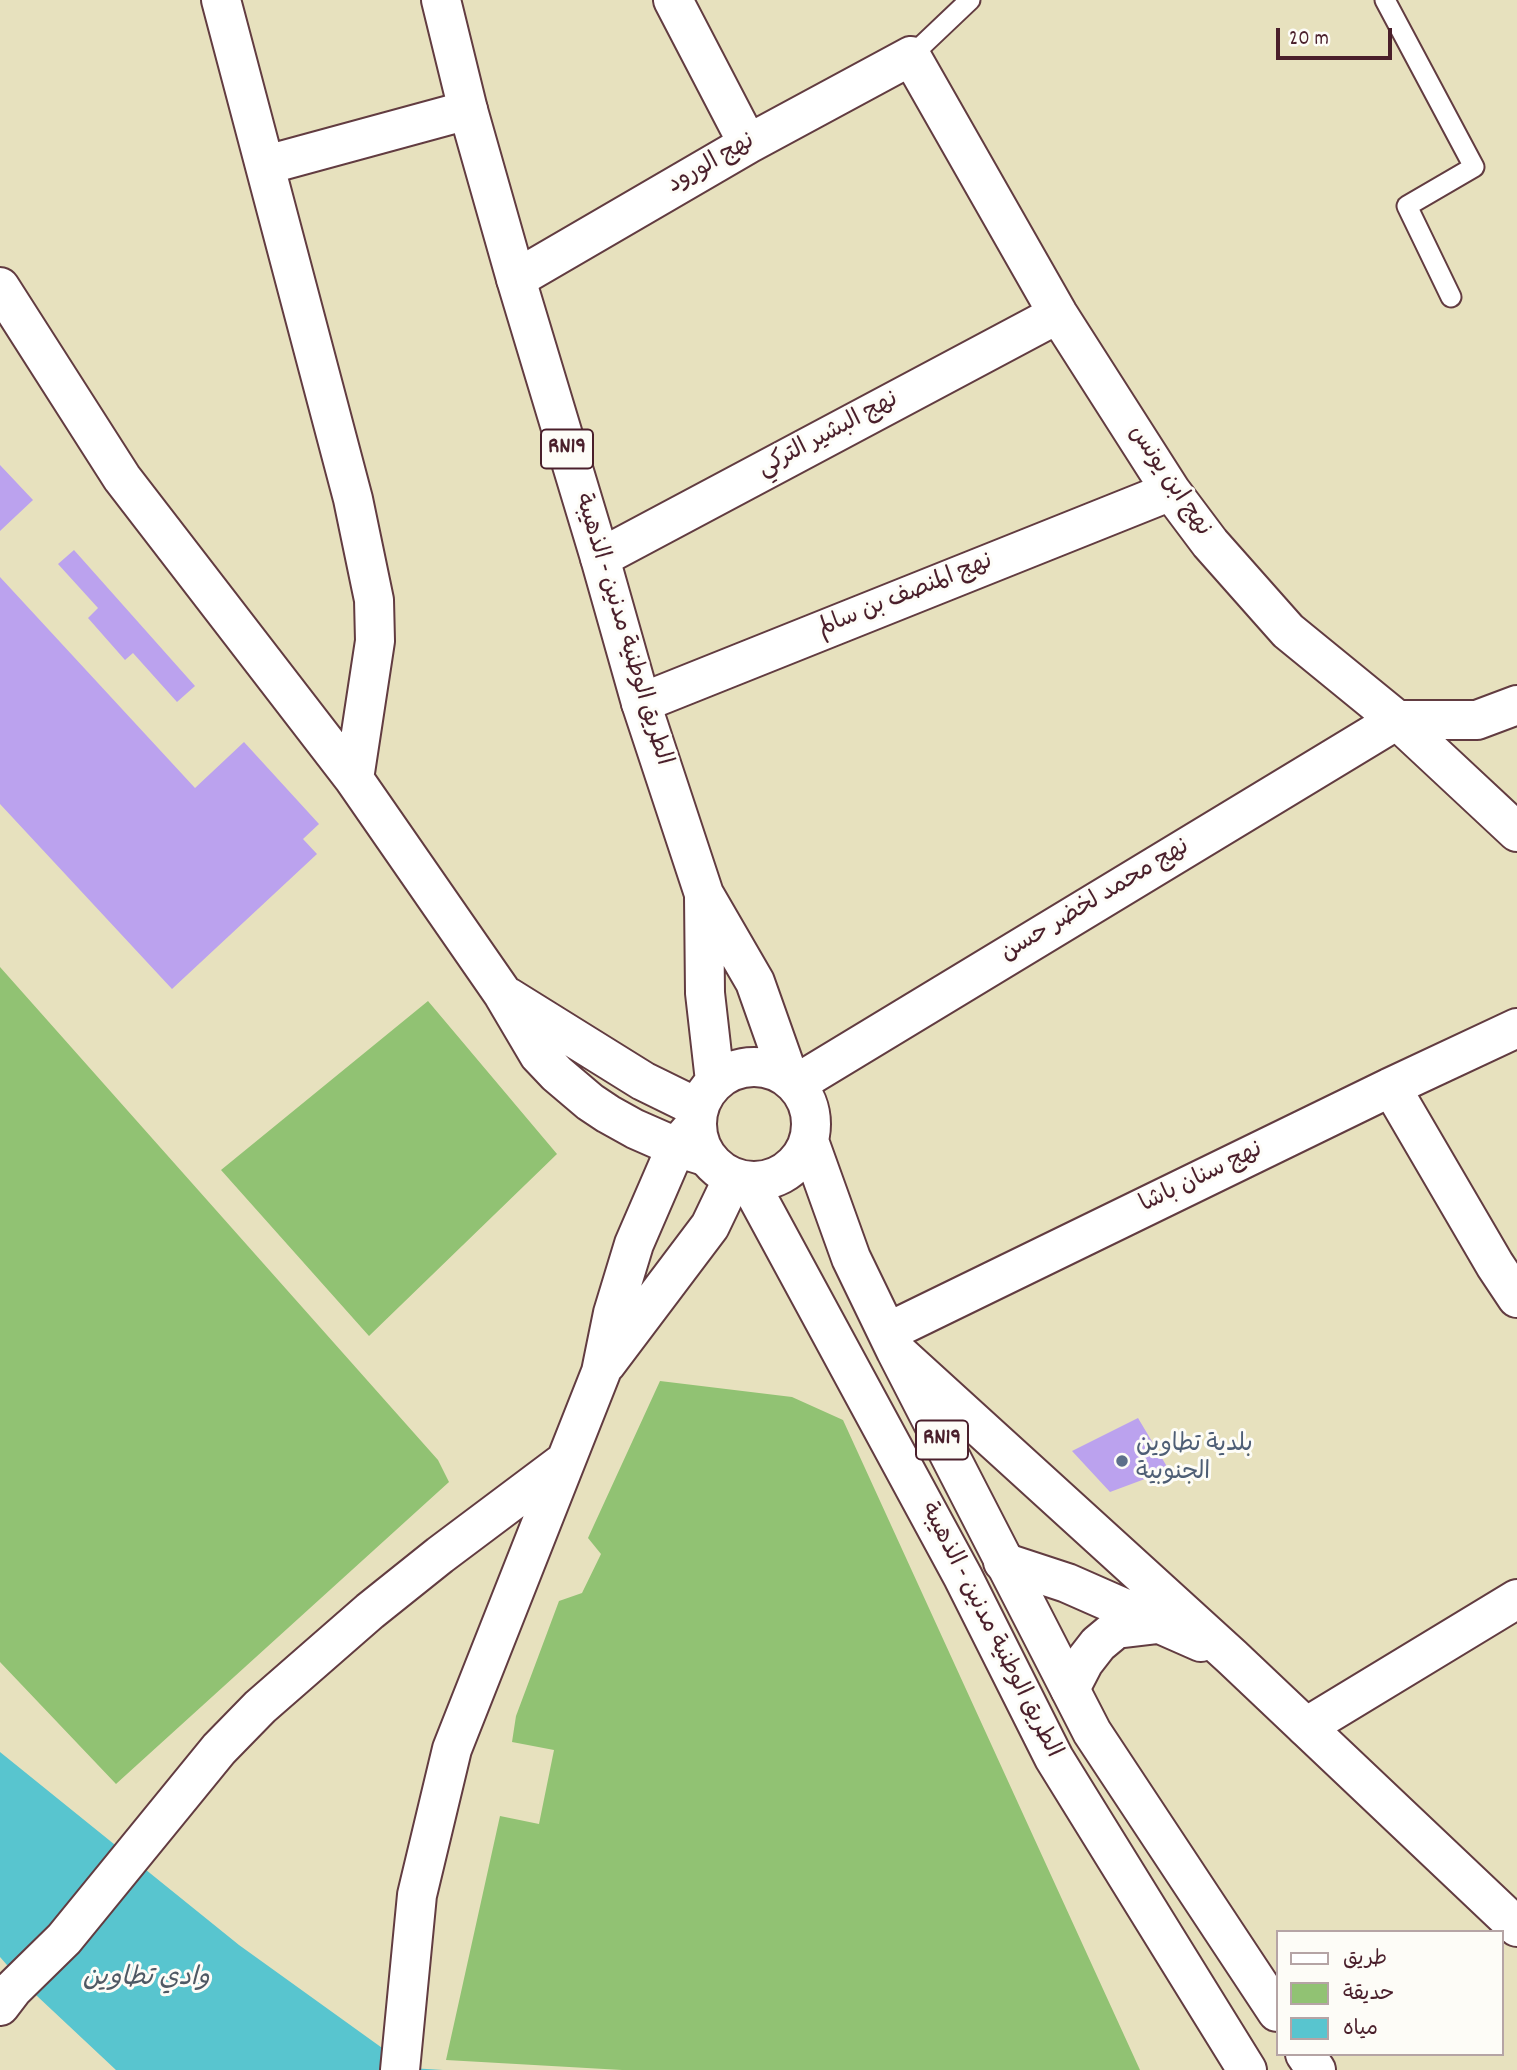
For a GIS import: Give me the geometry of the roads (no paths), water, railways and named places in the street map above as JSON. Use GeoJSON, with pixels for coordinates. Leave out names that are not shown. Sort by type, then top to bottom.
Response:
{"type":"FeatureCollection","features":[{"type":"Feature","properties":{"kind":"street"},"geometry":{"type":"LineString","coordinates":[[221,0],[353,499],[374,600],[375,641],[354,779]]}},
{"type":"Feature","properties":{"kind":"street","name":"الطريق الوطنية مدنين - الذهيبة"},"geometry":{"type":"LineString","coordinates":[[441,0],[468,110],[516,279],[641,703],[704,894],[755,982],[792,1081]]}},
{"type":"Feature","properties":{"kind":"street"},"geometry":{"type":"LineString","coordinates":[[673,0],[748,144]]}},
{"type":"Feature","properties":{"kind":"street","name":"نهج الورود"},"geometry":{"type":"LineString","coordinates":[[516,279],[748,144],[911,56]]}},
{"type":"Feature","properties":{"kind":"street","name":"نهج ابن يونس"},"geometry":{"type":"LineString","coordinates":[[911,56],[1058,314],[1171,491],[1210,544],[1288,631],[1397,720],[1517,832]]}},
{"type":"Feature","properties":{"kind":"street"},"geometry":{"type":"LineString","coordinates":[[266,165],[468,110]]}},
{"type":"Feature","properties":{"kind":"street"},"geometry":{"type":"LineString","coordinates":[[0,287],[122,478],[354,779],[503,994],[643,1080],[710,1139],[764,1180],[779,1176],[792,1167],[809,1141]]}},
{"type":"Feature","properties":{"kind":"street","name":"نهج البشير التركي"},"geometry":{"type":"LineString","coordinates":[[600,558],[1058,314]]}},
{"type":"Feature","properties":{"kind":"street","name":"نهج المنصف بن سالم"},"geometry":{"type":"LineString","coordinates":[[641,703],[1171,491]]}},
{"type":"Feature","properties":{"kind":"street"},"geometry":{"type":"LineString","coordinates":[[1397,720],[1477,720],[1517,705]]}},
{"type":"Feature","properties":{"kind":"street","name":"نهج محمد لخضر حسن"},"geometry":{"type":"LineString","coordinates":[[792,1081],[1397,720]]}},
{"type":"Feature","properties":{"kind":"street","name":"الطريق الوطنية مدنين - الذهيبة"},"geometry":{"type":"LineString","coordinates":[[704,894],[710,1139],[963,1577],[1054,1758],[1247,2070]]}},
{"type":"Feature","properties":{"kind":"street","name":"نهج سنان باشا"},"geometry":{"type":"LineString","coordinates":[[892,1342],[1391,1087],[1517,1028]]}},
{"type":"Feature","properties":{"kind":"street"},"geometry":{"type":"LineString","coordinates":[[601,1372],[710,1226],[710,1139],[728,1072],[743,1067],[768,1068],[792,1081]]}},
{"type":"Feature","properties":{"kind":"street","name":"RN19"},"geometry":{"type":"LineString","coordinates":[[792,1081],[807,1101],[812,1121],[809,1141]]}},
{"type":"Feature","properties":{"kind":"street"},"geometry":{"type":"LineString","coordinates":[[1391,1087],[1517,1298]]}},
{"type":"Feature","properties":{"kind":"street"},"geometry":{"type":"LineString","coordinates":[[402,2058],[417,1895],[452,1749],[601,1372],[612,1313],[634,1244],[710,1139]]}},
{"type":"Feature","properties":{"kind":"street","name":"الطريق الوطنية مدنين - الذهيبة"},"geometry":{"type":"LineString","coordinates":[[809,1141],[851,1258],[1003,1562],[1092,1732],[1276,2010]]}},
{"type":"Feature","properties":{"kind":"street"},"geometry":{"type":"LineString","coordinates":[[892,1342],[1232,1657],[1517,1927]]}},
{"type":"Feature","properties":{"kind":"street"},"geometry":{"type":"LineString","coordinates":[[7,1997],[64,1939],[219,1749],[260,1707],[380,1603],[564,1462]]}},
{"type":"Feature","properties":{"kind":"street"},"geometry":{"type":"LineString","coordinates":[[963,1577],[1003,1562],[1067,1583],[1232,1657]]}},
{"type":"Feature","properties":{"kind":"street"},"geometry":{"type":"LineString","coordinates":[[1306,1727],[1517,1599]]}},
{"type":"Feature","properties":{"kind":"street"},"geometry":{"type":"LineString","coordinates":[[1070,1689],[1084,1662],[1098,1644],[1116,1629],[1158,1624]]}},
{"type":"Feature","properties":{"kind":"lane"},"geometry":{"type":"LineString","coordinates":[[911,56],[971,0]]}},
{"type":"Feature","properties":{"kind":"lane"},"geometry":{"type":"LineString","coordinates":[[1385,0],[1474,167],[1407,206],[1451,297]]}},
{"type":"Feature","properties":{"kind":"water","name":"وادي تطاوين"},"geometry":{"type":"Polygon","coordinates":[[[0,1752],[239,1945],[410,2068],[443,2070],[116,2070],[21,1981],[0,1957],[0,1752]]]}},
{"type":"Feature","properties":{"kind":"place","name":"بلدية تطاوين الجنوبية"},"geometry":{"type":"Point","coordinates":[1122,1461]}}]}
